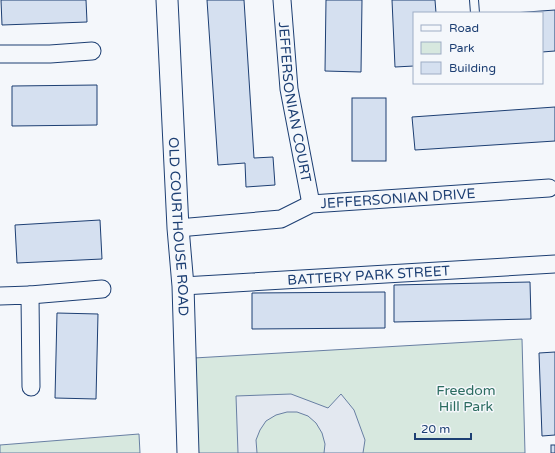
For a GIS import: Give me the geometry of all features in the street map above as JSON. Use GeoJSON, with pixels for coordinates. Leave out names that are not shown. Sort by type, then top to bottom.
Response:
{"type":"FeatureCollection","features":[{"type":"Feature","properties":{"kind":"street","name":"OLD COURTHOUSE ROAD"},"geometry":{"type":"LineString","coordinates":[[167,0],[178,228],[183,286],[188,453]]}},
{"type":"Feature","properties":{"kind":"street","name":"JEFFERSONIAN COURT"},"geometry":{"type":"LineString","coordinates":[[282,0],[289,89],[311,204]]}},
{"type":"Feature","properties":{"kind":"street"},"geometry":{"type":"LineString","coordinates":[[0,54],[50,54],[92,51]]}},
{"type":"Feature","properties":{"kind":"street","name":"JEFFERSONIAN DRIVE"},"geometry":{"type":"LineString","coordinates":[[178,228],[281,219],[311,204],[549,188]]}},
{"type":"Feature","properties":{"kind":"street","name":"BATTERY PARK STREET"},"geometry":{"type":"LineString","coordinates":[[183,286],[555,264]]}},
{"type":"Feature","properties":{"kind":"street"},"geometry":{"type":"LineString","coordinates":[[0,296],[102,289]]}},
{"type":"Feature","properties":{"kind":"street"},"geometry":{"type":"LineString","coordinates":[[30,295],[31,387]]}},
{"type":"Feature","properties":{"kind":"lane"},"geometry":{"type":"LineString","coordinates":[[474,0],[475,12]]}},
{"type":"Feature","properties":{"kind":"green space","name":"Freedom Hill Park"},"geometry":{"type":"Polygon","coordinates":[[[522,339],[525,453],[198,453],[194,358],[522,339]]]}},
{"type":"Feature","properties":{"kind":"green space"},"geometry":{"type":"Polygon","coordinates":[[[139,434],[140,453],[0,453],[0,445],[139,434]]]}},
{"type":"Feature","properties":{"kind":"shaded area"},"geometry":{"type":"Polygon","coordinates":[[[291,394],[328,408],[341,394],[354,410],[365,440],[363,453],[324,453],[325,444],[322,433],[316,423],[308,416],[297,412],[287,412],[276,415],[266,421],[256,440],[257,453],[238,453],[236,396],[291,394]]]}},
{"type":"Feature","properties":{"kind":"building"},"geometry":{"type":"Polygon","coordinates":[[[1,0],[86,0],[87,22],[2,25],[1,0]]]}},
{"type":"Feature","properties":{"kind":"building"},"geometry":{"type":"Polygon","coordinates":[[[207,0],[244,0],[254,158],[273,157],[275,185],[246,187],[245,163],[218,165],[207,0]]]}},
{"type":"Feature","properties":{"kind":"building"},"geometry":{"type":"Polygon","coordinates":[[[326,0],[362,0],[361,72],[325,71],[326,0]]]}},
{"type":"Feature","properties":{"kind":"building"},"geometry":{"type":"Polygon","coordinates":[[[392,0],[435,0],[436,12],[413,12],[413,66],[395,67],[392,0]]]}},
{"type":"Feature","properties":{"kind":"building"},"geometry":{"type":"Polygon","coordinates":[[[555,10],[555,51],[543,52],[543,12],[527,12],[555,10]]]}},
{"type":"Feature","properties":{"kind":"building"},"geometry":{"type":"Polygon","coordinates":[[[97,85],[97,125],[12,126],[12,86],[97,85]]]}},
{"type":"Feature","properties":{"kind":"building"},"geometry":{"type":"Polygon","coordinates":[[[352,98],[386,98],[386,161],[352,161],[352,98]]]}},
{"type":"Feature","properties":{"kind":"building"},"geometry":{"type":"Polygon","coordinates":[[[555,107],[555,141],[415,150],[412,117],[555,107]]]}},
{"type":"Feature","properties":{"kind":"building"},"geometry":{"type":"Polygon","coordinates":[[[100,220],[102,259],[17,263],[15,225],[100,220]]]}},
{"type":"Feature","properties":{"kind":"building"},"geometry":{"type":"Polygon","coordinates":[[[530,282],[531,319],[394,322],[394,285],[530,282]]]}},
{"type":"Feature","properties":{"kind":"building"},"geometry":{"type":"Polygon","coordinates":[[[385,292],[385,328],[252,329],[252,293],[385,292]]]}},
{"type":"Feature","properties":{"kind":"building"},"geometry":{"type":"Polygon","coordinates":[[[57,313],[98,314],[96,399],[55,398],[57,313]]]}},
{"type":"Feature","properties":{"kind":"building"},"geometry":{"type":"Polygon","coordinates":[[[555,352],[555,435],[542,436],[539,353],[555,352]]]}},
{"type":"Feature","properties":{"kind":"building"},"geometry":{"type":"Polygon","coordinates":[[[551,445],[555,445],[555,453],[551,453],[551,445]]]}}]}
